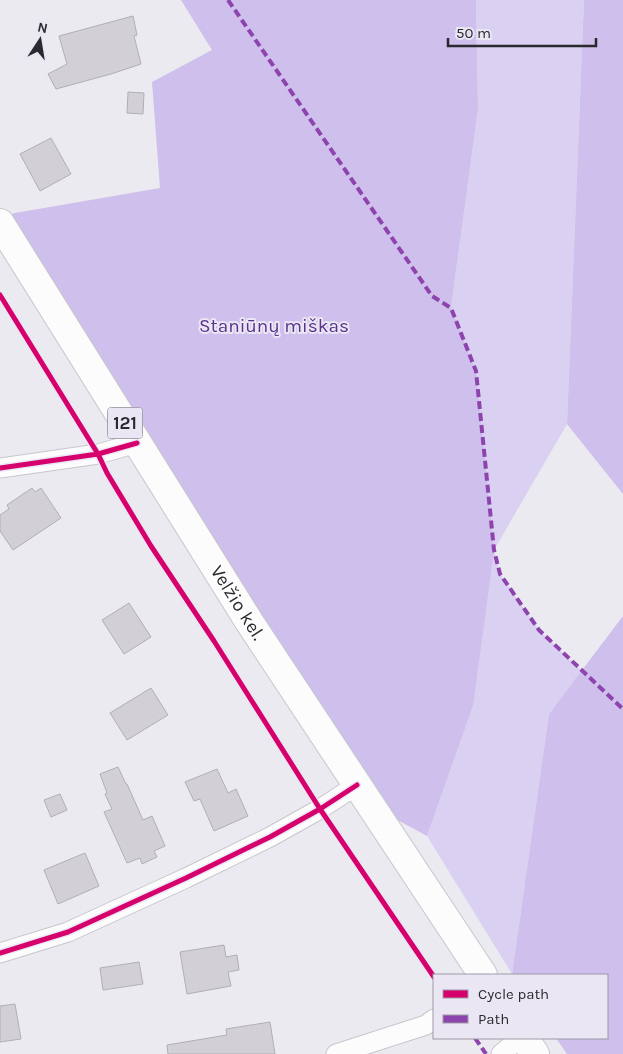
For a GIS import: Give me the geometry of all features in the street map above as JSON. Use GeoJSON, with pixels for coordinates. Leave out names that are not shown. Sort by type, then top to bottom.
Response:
{"type":"FeatureCollection","features":[{"type":"Feature","properties":{"kind":"main road","name":"Velžio kel."},"geometry":{"type":"LineString","coordinates":[[0,223],[250,623],[482,974]]}},
{"type":"Feature","properties":{"kind":"main road"},"geometry":{"type":"LineString","coordinates":[[525,1039],[535,1054]]}},
{"type":"Feature","properties":{"kind":"street"},"geometry":{"type":"LineString","coordinates":[[0,468],[98,454],[137,443]]}},
{"type":"Feature","properties":{"kind":"street"},"geometry":{"type":"LineString","coordinates":[[0,953],[68,932],[186,878],[270,837],[320,809],[357,785]]}},
{"type":"Feature","properties":{"kind":"street"},"geometry":{"type":"LineString","coordinates":[[336,1054],[426,1025],[433,1020]]}},
{"type":"Feature","properties":{"kind":"street"},"geometry":{"type":"LineString","coordinates":[[502,1054],[519,1039]]}},
{"type":"Feature","properties":{"kind":"shaded area"},"geometry":{"type":"Polygon","coordinates":[[[476,0],[584,0],[567,424],[494,550],[500,574],[539,630],[582,671],[549,714],[512,974],[427,836],[473,706],[476,371],[451,308],[478,109],[476,0]]]}},
{"type":"Feature","properties":{"kind":"green space","name":"Staniūnų miškas"},"geometry":{"type":"Polygon","coordinates":[[[181,0],[476,0],[478,109],[451,308],[476,371],[494,550],[473,706],[427,836],[370,805],[0,217],[160,188],[152,82],[212,50],[181,0]]]}},
{"type":"Feature","properties":{"kind":"green space"},"geometry":{"type":"Polygon","coordinates":[[[584,0],[623,0],[623,494],[567,424],[584,0]]]}},
{"type":"Feature","properties":{"kind":"green space"},"geometry":{"type":"Polygon","coordinates":[[[623,616],[623,1054],[567,1054],[557,1039],[608,1039],[608,974],[512,974],[549,714],[623,616]]]}},
{"type":"Feature","properties":{"kind":"building"},"geometry":{"type":"Polygon","coordinates":[[[133,16],[137,35],[134,36],[141,64],[56,89],[48,74],[67,64],[59,36],[133,16]]]}},
{"type":"Feature","properties":{"kind":"building"},"geometry":{"type":"Polygon","coordinates":[[[128,92],[144,93],[143,114],[127,113],[128,92]]]}},
{"type":"Feature","properties":{"kind":"building"},"geometry":{"type":"Polygon","coordinates":[[[51,138],[71,174],[40,191],[20,154],[51,138]]]}},
{"type":"Feature","properties":{"kind":"building"},"geometry":{"type":"Polygon","coordinates":[[[32,488],[35,492],[41,488],[61,518],[13,550],[0,531],[0,515],[9,509],[7,505],[32,488]]]}},
{"type":"Feature","properties":{"kind":"building"},"geometry":{"type":"Polygon","coordinates":[[[129,603],[151,637],[124,654],[102,620],[129,603]]]}},
{"type":"Feature","properties":{"kind":"building"},"geometry":{"type":"Polygon","coordinates":[[[151,688],[168,715],[127,740],[110,713],[151,688]]]}},
{"type":"Feature","properties":{"kind":"building"},"geometry":{"type":"Polygon","coordinates":[[[118,767],[143,820],[152,816],[165,846],[154,851],[157,857],[142,864],[140,858],[127,863],[104,812],[112,809],[105,794],[107,793],[100,774],[118,767]]]}},
{"type":"Feature","properties":{"kind":"building"},"geometry":{"type":"Polygon","coordinates":[[[217,769],[228,793],[236,789],[248,816],[214,831],[200,799],[194,801],[185,782],[217,769]]]}},
{"type":"Feature","properties":{"kind":"building"},"geometry":{"type":"Polygon","coordinates":[[[60,794],[67,810],[51,817],[44,800],[60,794]]]}},
{"type":"Feature","properties":{"kind":"building"},"geometry":{"type":"Polygon","coordinates":[[[85,853],[99,886],[58,904],[44,870],[85,853]]]}},
{"type":"Feature","properties":{"kind":"building"},"geometry":{"type":"Polygon","coordinates":[[[224,945],[226,957],[237,955],[239,970],[228,972],[231,986],[187,994],[180,952],[224,945]]]}},
{"type":"Feature","properties":{"kind":"building"},"geometry":{"type":"Polygon","coordinates":[[[139,962],[143,984],[103,990],[100,968],[139,962]]]}},
{"type":"Feature","properties":{"kind":"building"},"geometry":{"type":"Polygon","coordinates":[[[15,1004],[21,1039],[0,1042],[0,1006],[15,1004]]]}},
{"type":"Feature","properties":{"kind":"building"},"geometry":{"type":"Polygon","coordinates":[[[270,1022],[275,1054],[168,1054],[167,1045],[227,1035],[226,1029],[270,1022]]]}},
{"type":"Feature","properties":{"kind":"marked path"},"geometry":{"type":"LineString","coordinates":[[228,0],[432,296],[451,308],[476,371],[494,550],[500,574],[539,630],[623,709]]}},
{"type":"Feature","properties":{"kind":"marked path"},"geometry":{"type":"LineString","coordinates":[[476,1039],[486,1054]]}},
{"type":"Feature","properties":{"kind":"cycle path"},"geometry":{"type":"LineString","coordinates":[[0,295],[98,454],[107,473],[151,546],[214,641],[320,809],[433,976]]}},
{"type":"Feature","properties":{"kind":"cycle path"},"geometry":{"type":"LineString","coordinates":[[0,468],[98,454],[137,443]]}},
{"type":"Feature","properties":{"kind":"cycle path"},"geometry":{"type":"LineString","coordinates":[[0,953],[68,932],[186,878],[270,837],[320,809],[357,785]]}}]}
